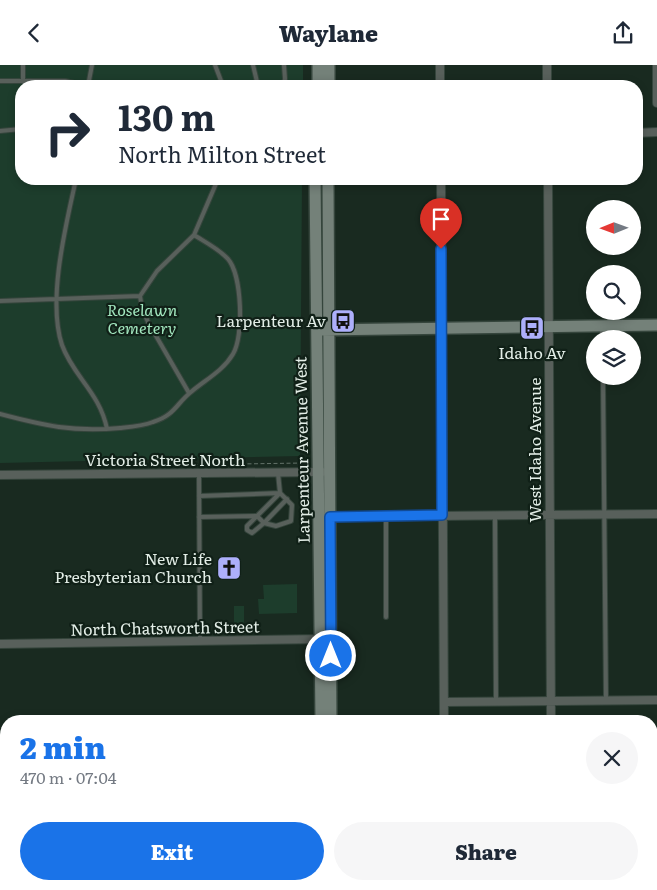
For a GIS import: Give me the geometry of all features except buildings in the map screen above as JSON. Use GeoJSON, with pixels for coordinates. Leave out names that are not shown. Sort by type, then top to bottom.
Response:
{"type":"FeatureCollection","features":[{"type":"Feature","properties":{"kind":"main road"},"geometry":{"type":"LineString","coordinates":[[318,65],[318,80]]}},
{"type":"Feature","properties":{"kind":"main road"},"geometry":{"type":"LineString","coordinates":[[329,65],[329,80]]}},
{"type":"Feature","properties":{"kind":"main road","name":"Larpenteur Avenue West"},"geometry":{"type":"LineString","coordinates":[[315,185],[316,330],[324,472],[330,517],[321,715]]}},
{"type":"Feature","properties":{"kind":"main road","name":"Larpenteur Avenue West"},"geometry":{"type":"LineString","coordinates":[[328,185],[328,330],[324,472],[326,639],[331,715]]}},
{"type":"Feature","properties":{"kind":"main road"},"geometry":{"type":"LineString","coordinates":[[316,330],[657,325]]}},
{"type":"Feature","properties":{"kind":"street"},"geometry":{"type":"LineString","coordinates":[[440,65],[440,80]]}},
{"type":"Feature","properties":{"kind":"street"},"geometry":{"type":"LineString","coordinates":[[547,65],[547,80]]}},
{"type":"Feature","properties":{"kind":"street"},"geometry":{"type":"LineString","coordinates":[[657,65],[657,103]]}},
{"type":"Feature","properties":{"kind":"street"},"geometry":{"type":"LineString","coordinates":[[643,133],[657,132]]}},
{"type":"Feature","properties":{"kind":"street"},"geometry":{"type":"LineString","coordinates":[[441,185],[444,715]]}},
{"type":"Feature","properties":{"kind":"street","name":"West Idaho Avenue"},"geometry":{"type":"LineString","coordinates":[[548,185],[551,715]]}},
{"type":"Feature","properties":{"kind":"street","name":"Victoria Street North"},"geometry":{"type":"LineString","coordinates":[[0,475],[198,475],[324,472]]}},
{"type":"Feature","properties":{"kind":"street"},"geometry":{"type":"LineString","coordinates":[[330,517],[657,514]]}},
{"type":"Feature","properties":{"kind":"street","name":"North Chatsworth Street"},"geometry":{"type":"LineString","coordinates":[[0,644],[326,639]]}},
{"type":"Feature","properties":{"kind":"street"},"geometry":{"type":"LineString","coordinates":[[444,703],[657,700]]}},
{"type":"Feature","properties":{"kind":"street"},"geometry":{"type":"LineString","coordinates":[[422,890],[445,890]]}},
{"type":"Feature","properties":{"kind":"lane"},"geometry":{"type":"LineString","coordinates":[[23,65],[24,79]]}},
{"type":"Feature","properties":{"kind":"lane"},"geometry":{"type":"LineString","coordinates":[[89,80],[92,65]]}},
{"type":"Feature","properties":{"kind":"lane"},"geometry":{"type":"LineString","coordinates":[[214,65],[220,80]]}},
{"type":"Feature","properties":{"kind":"lane"},"geometry":{"type":"LineString","coordinates":[[253,65],[257,80]]}},
{"type":"Feature","properties":{"kind":"lane"},"geometry":{"type":"LineString","coordinates":[[284,65],[285,80]]}},
{"type":"Feature","properties":{"kind":"lane"},"geometry":{"type":"LineString","coordinates":[[0,81],[44,80]]}},
{"type":"Feature","properties":{"kind":"lane"},"geometry":{"type":"LineString","coordinates":[[0,131],[15,130]]}},
{"type":"Feature","properties":{"kind":"lane"},"geometry":{"type":"LineString","coordinates":[[75,185],[61,249],[58,298],[62,345],[70,362],[94,394],[105,417],[108,429]]}},
{"type":"Feature","properties":{"kind":"lane"},"geometry":{"type":"LineString","coordinates":[[189,393],[148,322],[142,308],[140,296],[157,271],[194,235],[215,185]]}},
{"type":"Feature","properties":{"kind":"lane"},"geometry":{"type":"LineString","coordinates":[[0,414],[67,430],[108,429],[153,423],[178,408],[189,393],[218,371],[234,353],[239,327],[239,283],[236,270],[228,259],[194,235]]}},
{"type":"Feature","properties":{"kind":"lane"},"geometry":{"type":"LineString","coordinates":[[0,301],[140,296]]}},
{"type":"Feature","properties":{"kind":"lane"},"geometry":{"type":"LineString","coordinates":[[602,325],[602,330]]}},
{"type":"Feature","properties":{"kind":"lane"},"geometry":{"type":"LineString","coordinates":[[603,385],[606,701]]}},
{"type":"Feature","properties":{"kind":"lane"},"geometry":{"type":"LineString","coordinates":[[278,473],[280,493]]}},
{"type":"Feature","properties":{"kind":"lane"},"geometry":{"type":"LineString","coordinates":[[198,475],[200,641]]}},
{"type":"Feature","properties":{"kind":"lane"},"geometry":{"type":"LineString","coordinates":[[280,493],[247,526],[250,532],[254,533],[287,499]]}},
{"type":"Feature","properties":{"kind":"lane"},"geometry":{"type":"LineString","coordinates":[[199,496],[280,493],[292,505],[291,521],[279,526],[269,526],[257,516],[199,517]]}},
{"type":"Feature","properties":{"kind":"lane"},"geometry":{"type":"LineString","coordinates":[[495,515],[496,702]]}},
{"type":"Feature","properties":{"kind":"lane"},"geometry":{"type":"LineString","coordinates":[[386,516],[386,617]]}},
{"type":"Feature","properties":{"kind":"green space","name":"Roselawn Cemetery"},"geometry":{"type":"Polygon","coordinates":[[[0,65],[303,65],[303,80],[15,80],[15,185],[302,185],[300,456],[0,463],[0,65]]]}},
{"type":"Feature","properties":{"kind":"green space"},"geometry":{"type":"Polygon","coordinates":[[[297,584],[297,613],[259,614],[258,599],[264,599],[263,585],[297,584]]]}},
{"type":"Feature","properties":{"kind":"green space"},"geometry":{"type":"Polygon","coordinates":[[[234,606],[244,606],[244,627],[234,628],[234,606]]]}},
{"type":"Feature","properties":{"kind":"place","name":"Larpenteur Av"},"geometry":{"type":"Point","coordinates":[343,321]}},
{"type":"Feature","properties":{"kind":"place","name":"Idaho Av"},"geometry":{"type":"Point","coordinates":[532,328]}},
{"type":"Feature","properties":{"kind":"place","name":"New Life Presbyterian Church"},"geometry":{"type":"Point","coordinates":[229,568]}},
{"type":"Feature","properties":{"kind":"route"},"geometry":{"type":"LineString","coordinates":[[331,656],[330,517],[442,515],[441,249]]}}]}
